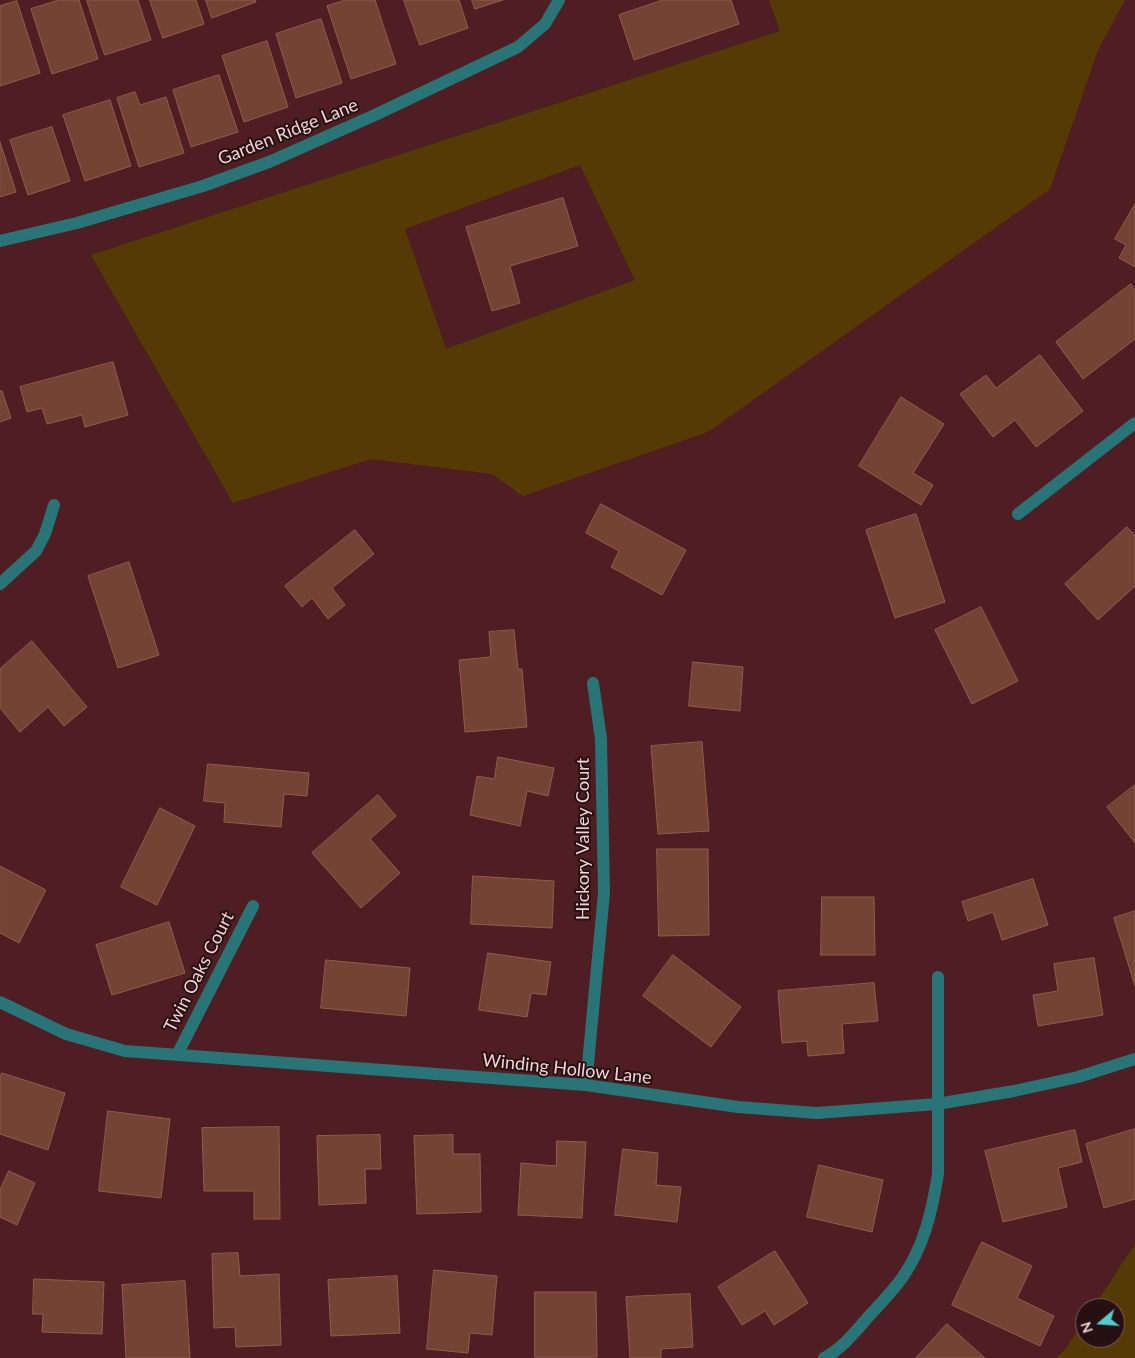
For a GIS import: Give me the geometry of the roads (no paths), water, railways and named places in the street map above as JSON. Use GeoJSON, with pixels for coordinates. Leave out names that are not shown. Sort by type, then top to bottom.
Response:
{"type":"FeatureCollection","features":[{"type":"Feature","properties":{"kind":"street","name":"Garden Ridge Lane"},"geometry":{"type":"LineString","coordinates":[[0,241],[77,223],[203,186],[269,162],[376,115],[518,47],[545,24],[559,0]]}},
{"type":"Feature","properties":{"kind":"street"},"geometry":{"type":"LineString","coordinates":[[1018,514],[1135,423]]}},
{"type":"Feature","properties":{"kind":"street"},"geometry":{"type":"LineString","coordinates":[[0,584],[36,551],[45,534],[54,505]]}},
{"type":"Feature","properties":{"kind":"street","name":"Hickory Valley Court"},"geometry":{"type":"LineString","coordinates":[[586,1085],[604,893],[601,739],[593,683]]}},
{"type":"Feature","properties":{"kind":"street","name":"Twin Oaks Court"},"geometry":{"type":"LineString","coordinates":[[177,1055],[253,906]]}},
{"type":"Feature","properties":{"kind":"street"},"geometry":{"type":"LineString","coordinates":[[824,1358],[831,1355],[856,1331],[902,1278],[921,1243],[933,1205],[938,1174],[938,977]]}},
{"type":"Feature","properties":{"kind":"street","name":"Winding Hollow Lane"},"geometry":{"type":"LineString","coordinates":[[0,1002],[66,1034],[125,1051],[586,1085],[738,1107],[817,1113],[937,1104],[1078,1077],[1135,1059]]}}]}
